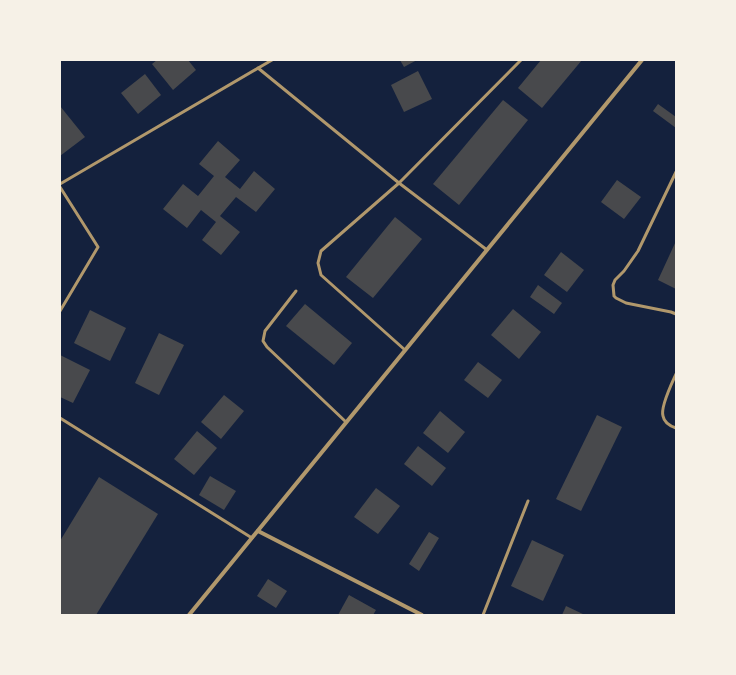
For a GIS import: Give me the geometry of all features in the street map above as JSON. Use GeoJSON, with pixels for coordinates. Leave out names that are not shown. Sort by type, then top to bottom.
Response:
{"type":"FeatureCollection","features":[{"type":"Feature","properties":{"kind":"street"},"geometry":{"type":"LineString","coordinates":[[189,615],[642,60]]}},
{"type":"Feature","properties":{"kind":"street"},"geometry":{"type":"LineString","coordinates":[[258,531],[422,615]]}},
{"type":"Feature","properties":{"kind":"lane"},"geometry":{"type":"LineString","coordinates":[[60,311],[98,247],[60,186],[272,60]]}},
{"type":"Feature","properties":{"kind":"lane"},"geometry":{"type":"LineString","coordinates":[[405,350],[321,275],[318,262],[321,251],[400,183],[521,60]]}},
{"type":"Feature","properties":{"kind":"lane"},"geometry":{"type":"LineString","coordinates":[[258,68],[400,183],[487,250]]}},
{"type":"Feature","properties":{"kind":"lane"},"geometry":{"type":"LineString","coordinates":[[676,172],[638,251],[615,280],[613,291],[614,296],[619,300],[676,314]]}},
{"type":"Feature","properties":{"kind":"lane"},"geometry":{"type":"LineString","coordinates":[[296,291],[265,332],[263,341],[267,347],[346,422]]}},
{"type":"Feature","properties":{"kind":"lane"},"geometry":{"type":"LineString","coordinates":[[676,374],[666,397],[662,414],[667,424],[676,428]]}},
{"type":"Feature","properties":{"kind":"lane"},"geometry":{"type":"LineString","coordinates":[[60,418],[252,538]]}},
{"type":"Feature","properties":{"kind":"lane"},"geometry":{"type":"LineString","coordinates":[[483,615],[528,501]]}},
{"type":"Feature","properties":{"kind":"building"},"geometry":{"type":"Polygon","coordinates":[[[157,60],[188,60],[196,70],[173,90],[152,64],[157,60]]]}},
{"type":"Feature","properties":{"kind":"building"},"geometry":{"type":"Polygon","coordinates":[[[400,60],[417,60],[404,67],[400,60]]]}},
{"type":"Feature","properties":{"kind":"building"},"geometry":{"type":"Polygon","coordinates":[[[541,60],[582,60],[542,108],[518,88],[541,60]]]}},
{"type":"Feature","properties":{"kind":"building"},"geometry":{"type":"Polygon","coordinates":[[[418,71],[432,99],[404,112],[391,85],[418,71]]]}},
{"type":"Feature","properties":{"kind":"building"},"geometry":{"type":"Polygon","coordinates":[[[145,74],[161,95],[138,114],[121,93],[145,74]]]}},
{"type":"Feature","properties":{"kind":"building"},"geometry":{"type":"Polygon","coordinates":[[[503,100],[528,120],[459,205],[433,184],[503,100]]]}},
{"type":"Feature","properties":{"kind":"building"},"geometry":{"type":"Polygon","coordinates":[[[658,104],[676,117],[676,128],[653,111],[658,104]]]}},
{"type":"Feature","properties":{"kind":"building"},"geometry":{"type":"Polygon","coordinates":[[[60,106],[85,137],[60,156],[60,106]]]}},
{"type":"Feature","properties":{"kind":"building"},"geometry":{"type":"Polygon","coordinates":[[[218,141],[240,160],[225,177],[240,189],[254,171],[275,189],[256,212],[236,197],[220,216],[240,232],[221,255],[202,240],[216,222],[201,210],[187,228],[163,209],[183,184],[198,196],[214,176],[199,164],[218,141]]]}},
{"type":"Feature","properties":{"kind":"building"},"geometry":{"type":"Polygon","coordinates":[[[617,180],[641,197],[624,219],[601,202],[617,180]]]}},
{"type":"Feature","properties":{"kind":"building"},"geometry":{"type":"Polygon","coordinates":[[[395,217],[422,239],[373,298],[346,277],[395,217]]]}},
{"type":"Feature","properties":{"kind":"building"},"geometry":{"type":"Polygon","coordinates":[[[676,241],[676,289],[658,280],[676,241]]]}},
{"type":"Feature","properties":{"kind":"building"},"geometry":{"type":"Polygon","coordinates":[[[561,252],[584,270],[567,292],[544,275],[561,252]]]}},
{"type":"Feature","properties":{"kind":"building"},"geometry":{"type":"Polygon","coordinates":[[[538,285],[562,303],[554,314],[530,297],[538,285]]]}},
{"type":"Feature","properties":{"kind":"building"},"geometry":{"type":"Polygon","coordinates":[[[305,304],[352,343],[334,365],[286,326],[305,304]]]}},
{"type":"Feature","properties":{"kind":"building"},"geometry":{"type":"Polygon","coordinates":[[[513,309],[541,332],[519,359],[491,335],[513,309]]]}},
{"type":"Feature","properties":{"kind":"building"},"geometry":{"type":"Polygon","coordinates":[[[90,310],[126,328],[110,361],[74,343],[90,310]]]}},
{"type":"Feature","properties":{"kind":"building"},"geometry":{"type":"Polygon","coordinates":[[[159,333],[184,345],[159,395],[135,383],[159,333]]]}},
{"type":"Feature","properties":{"kind":"building"},"geometry":{"type":"Polygon","coordinates":[[[60,355],[90,370],[73,403],[60,397],[60,355]]]}},
{"type":"Feature","properties":{"kind":"building"},"geometry":{"type":"Polygon","coordinates":[[[478,362],[502,380],[488,398],[464,380],[478,362]]]}},
{"type":"Feature","properties":{"kind":"building"},"geometry":{"type":"Polygon","coordinates":[[[224,395],[244,411],[221,439],[201,422],[224,395]]]}},
{"type":"Feature","properties":{"kind":"building"},"geometry":{"type":"Polygon","coordinates":[[[440,411],[465,432],[448,453],[423,433],[440,411]]]}},
{"type":"Feature","properties":{"kind":"building"},"geometry":{"type":"Polygon","coordinates":[[[597,415],[622,427],[581,511],[556,499],[597,415]]]}},
{"type":"Feature","properties":{"kind":"building"},"geometry":{"type":"Polygon","coordinates":[[[197,431],[217,448],[194,475],[174,459],[197,431]]]}},
{"type":"Feature","properties":{"kind":"building"},"geometry":{"type":"Polygon","coordinates":[[[418,446],[446,468],[432,486],[404,464],[418,446]]]}},
{"type":"Feature","properties":{"kind":"building"},"geometry":{"type":"Polygon","coordinates":[[[210,476],[236,491],[224,510],[199,495],[210,476]]]}},
{"type":"Feature","properties":{"kind":"building"},"geometry":{"type":"Polygon","coordinates":[[[99,477],[158,514],[96,615],[60,615],[60,541],[99,477]]]}},
{"type":"Feature","properties":{"kind":"building"},"geometry":{"type":"Polygon","coordinates":[[[376,488],[400,506],[378,534],[354,517],[376,488]]]}},
{"type":"Feature","properties":{"kind":"building"},"geometry":{"type":"Polygon","coordinates":[[[429,532],[439,538],[419,571],[409,564],[429,532]]]}},
{"type":"Feature","properties":{"kind":"building"},"geometry":{"type":"Polygon","coordinates":[[[532,540],[564,555],[543,601],[511,586],[532,540]]]}},
{"type":"Feature","properties":{"kind":"building"},"geometry":{"type":"Polygon","coordinates":[[[268,579],[287,591],[276,608],[257,596],[268,579]]]}},
{"type":"Feature","properties":{"kind":"building"},"geometry":{"type":"Polygon","coordinates":[[[349,595],[376,610],[373,615],[338,615],[349,595]]]}},
{"type":"Feature","properties":{"kind":"building"},"geometry":{"type":"Polygon","coordinates":[[[566,606],[585,615],[562,615],[566,606]]]}}]}
